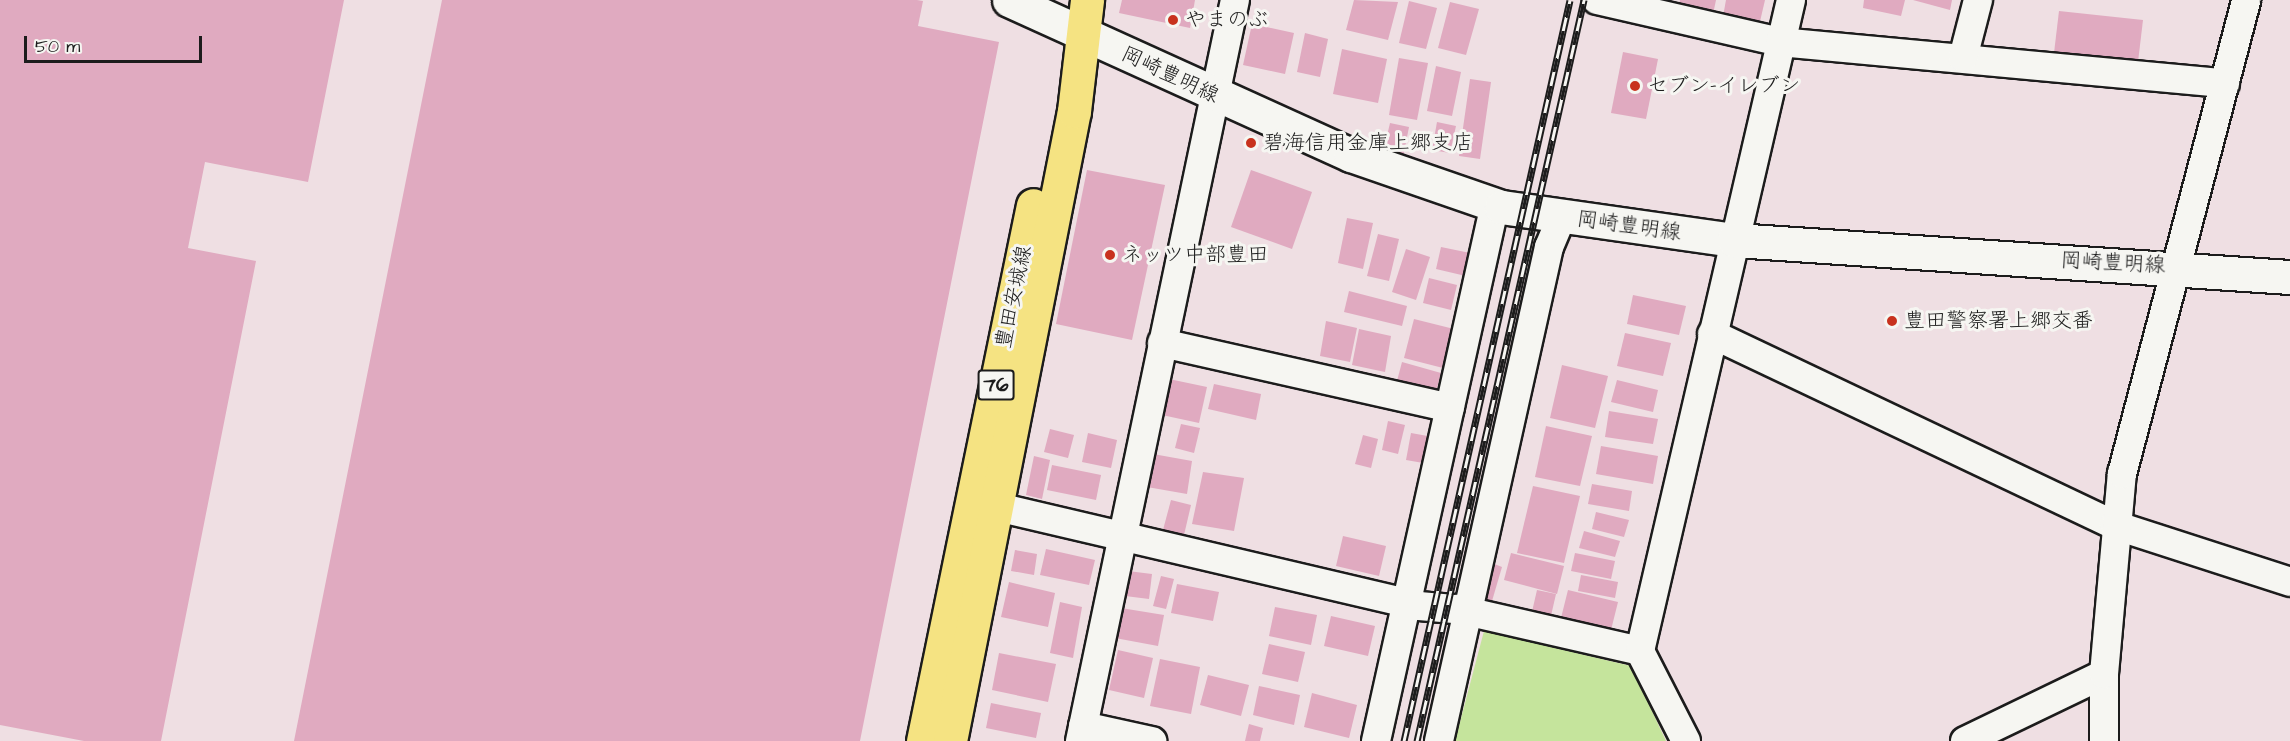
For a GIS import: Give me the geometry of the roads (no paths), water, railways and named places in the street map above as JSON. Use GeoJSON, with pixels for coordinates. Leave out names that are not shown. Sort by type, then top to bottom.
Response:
{"type":"FeatureCollection","features":[{"type":"Feature","properties":{"kind":"main road","name":"岡崎豊明線"},"geometry":{"type":"LineString","coordinates":[[1009,0],[1351,155],[1495,204],[1562,217],[1734,240],[2177,267],[2290,277]]}},
{"type":"Feature","properties":{"kind":"main road","name":"豊田安城線"},"geometry":{"type":"LineString","coordinates":[[950,741],[985,503],[1055,99],[1080,33],[1087,0]]}},
{"type":"Feature","properties":{"kind":"main road","name":"豊田安城線"},"geometry":{"type":"LineString","coordinates":[[924,741],[985,503]]}},
{"type":"Feature","properties":{"kind":"street"},"geometry":{"type":"LineString","coordinates":[[1152,741],[1082,733],[1120,538],[1235,0]]}},
{"type":"Feature","properties":{"kind":"street"},"geometry":{"type":"LineString","coordinates":[[1597,0],[1780,42],[2225,84]]}},
{"type":"Feature","properties":{"kind":"street"},"geometry":{"type":"LineString","coordinates":[[1686,741],[1640,651],[1791,0]]}},
{"type":"Feature","properties":{"kind":"street"},"geometry":{"type":"LineString","coordinates":[[1963,58],[1978,0]]}},
{"type":"Feature","properties":{"kind":"street"},"geometry":{"type":"LineString","coordinates":[[2104,741],[2104,674],[2114,525],[2121,474],[2246,0]]}},
{"type":"Feature","properties":{"kind":"street"},"geometry":{"type":"LineString","coordinates":[[1376,741],[1495,204]]}},
{"type":"Feature","properties":{"kind":"street"},"geometry":{"type":"LineString","coordinates":[[1439,741],[1549,247],[1562,217]]}},
{"type":"Feature","properties":{"kind":"street"},"geometry":{"type":"LineString","coordinates":[[1712,334],[2114,525],[2290,582]]}},
{"type":"Feature","properties":{"kind":"street"},"geometry":{"type":"LineString","coordinates":[[1162,343],[1450,408]]}},
{"type":"Feature","properties":{"kind":"street"},"geometry":{"type":"LineString","coordinates":[[985,503],[1120,538],[1408,600],[1419,606],[1469,612],[1640,651]]}},
{"type":"Feature","properties":{"kind":"street"},"geometry":{"type":"LineString","coordinates":[[1965,741],[2104,674]]}},
{"type":"Feature","properties":{"kind":"railway"},"geometry":{"type":"LineString","coordinates":[[1404,741],[1570,0]]}},
{"type":"Feature","properties":{"kind":"railway"},"geometry":{"type":"LineString","coordinates":[[1417,741],[1584,0]]}},
{"type":"Feature","properties":{"kind":"place","name":"やまのぶ"},"geometry":{"type":"Point","coordinates":[1173,20]}},
{"type":"Feature","properties":{"kind":"place","name":"セブン-イレブン"},"geometry":{"type":"Point","coordinates":[1635,86]}},
{"type":"Feature","properties":{"kind":"place","name":"碧海信用金庫上郷支店"},"geometry":{"type":"Point","coordinates":[1251,143]}},
{"type":"Feature","properties":{"kind":"place","name":"ネッツ中部豊田"},"geometry":{"type":"Point","coordinates":[1110,255]}},
{"type":"Feature","properties":{"kind":"place","name":"豊田警察署上郷交番"},"geometry":{"type":"Point","coordinates":[1892,321]}}]}
